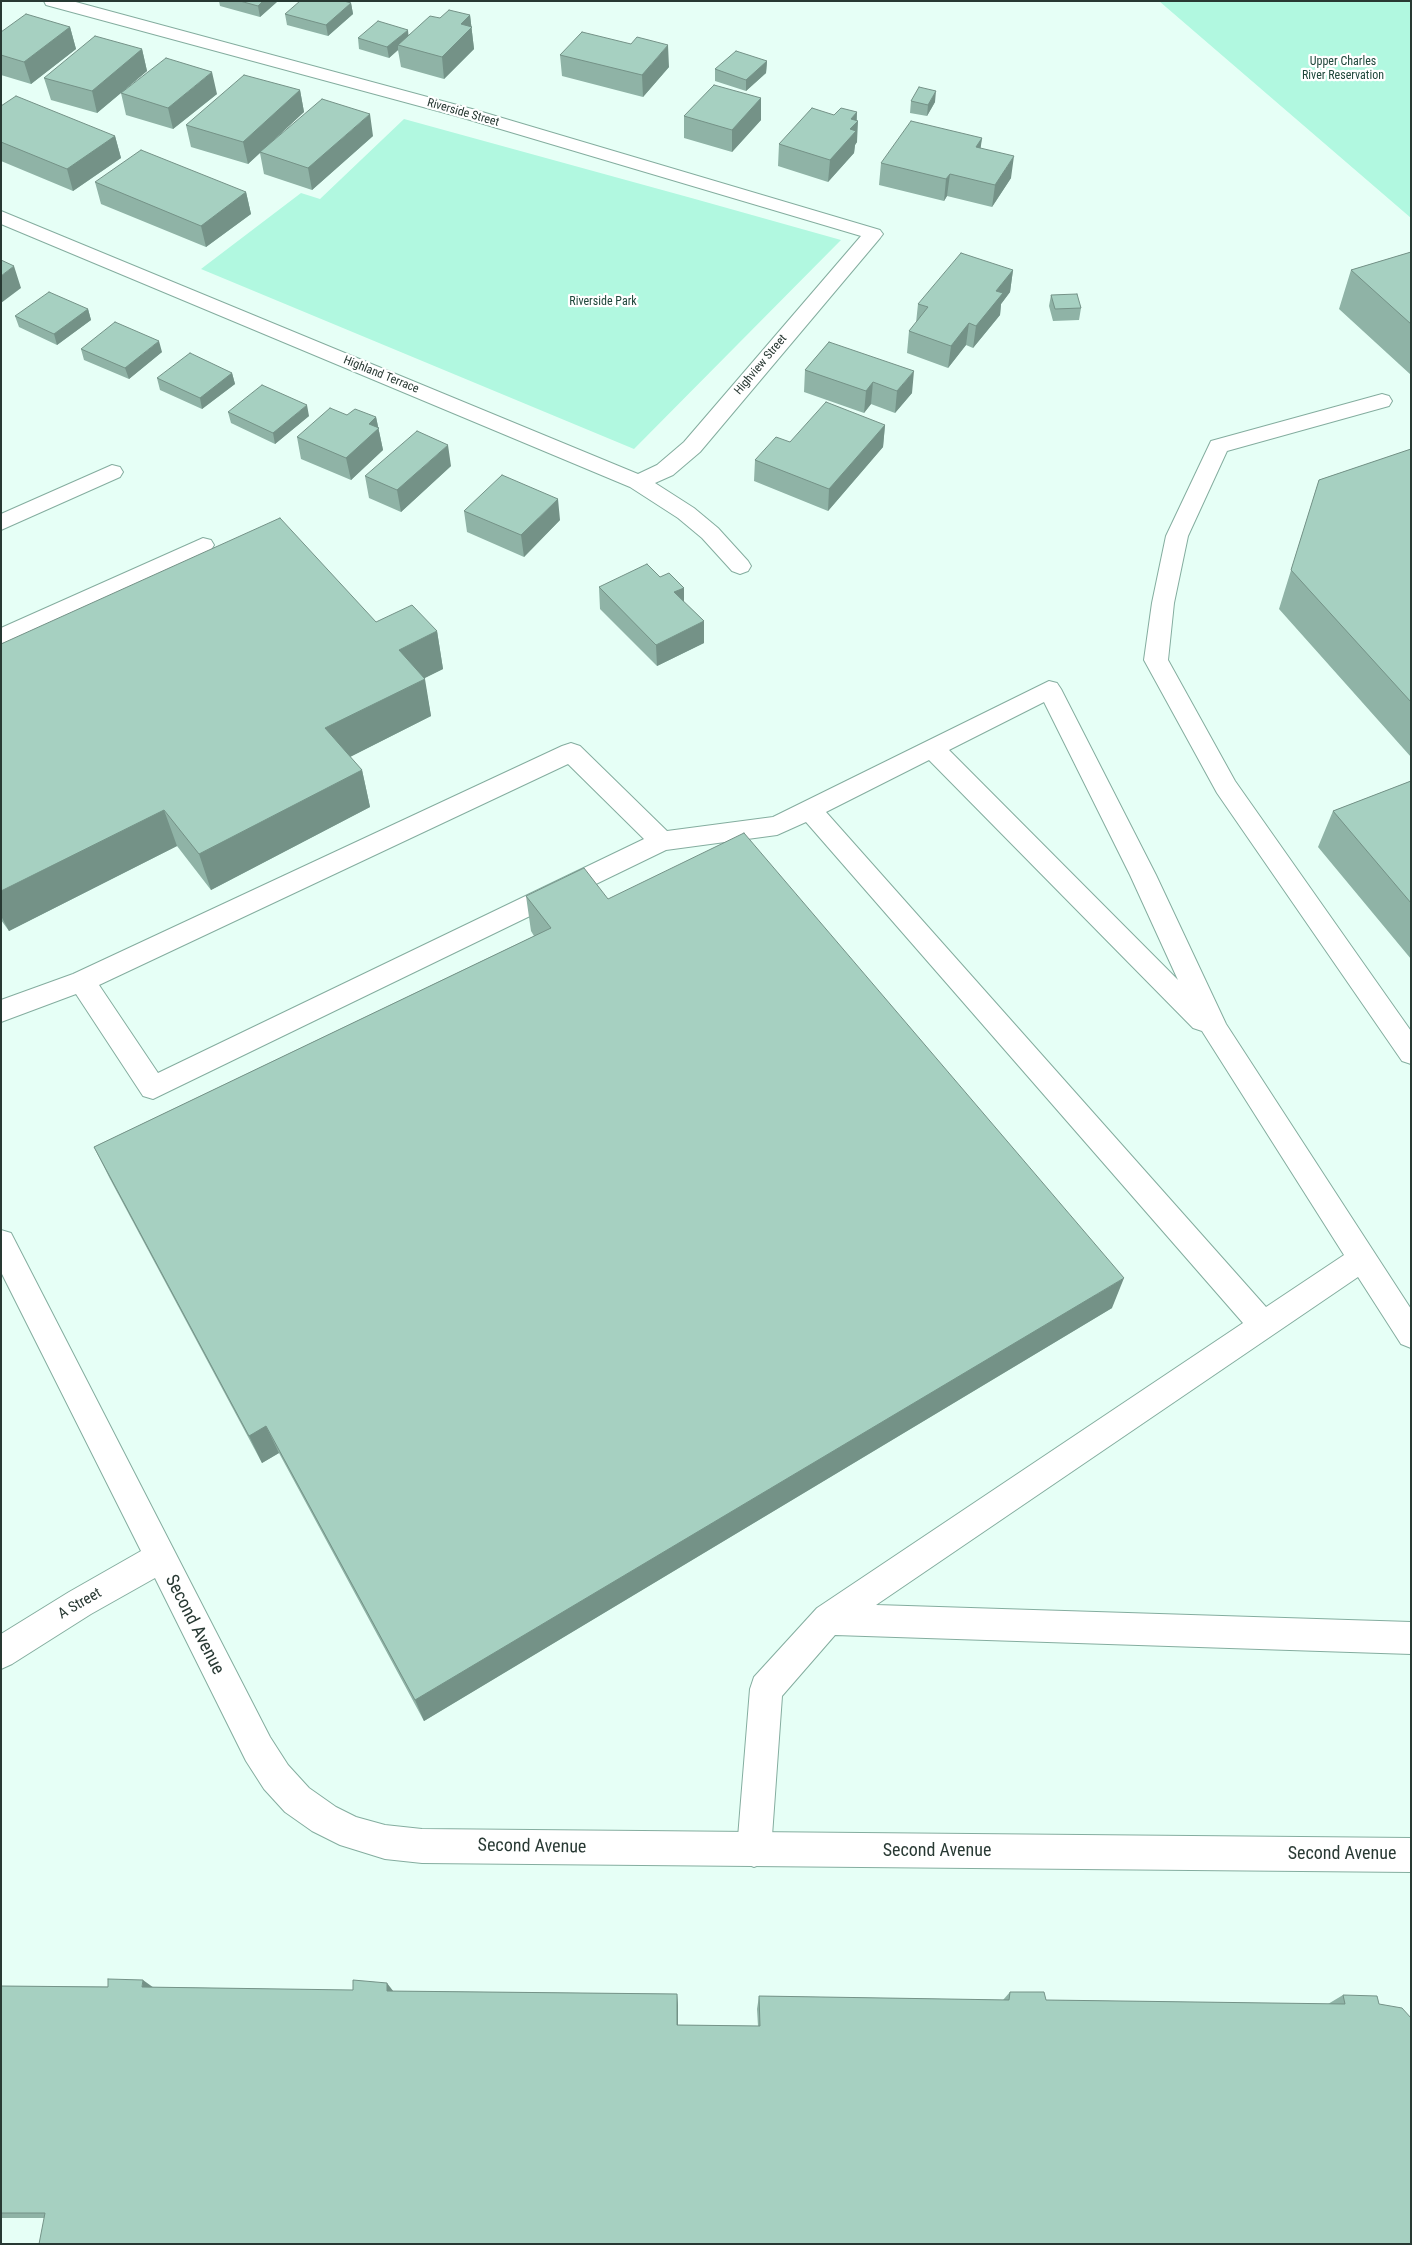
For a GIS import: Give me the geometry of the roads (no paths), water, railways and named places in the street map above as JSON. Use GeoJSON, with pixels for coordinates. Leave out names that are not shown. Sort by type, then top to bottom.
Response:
{"type":"FeatureCollection","features":[{"type":"Feature","properties":{"kind":"street","name":"Riverside Street"},"geometry":{"type":"LineString","coordinates":[[52,1],[466,113],[873,234]]}},
{"type":"Feature","properties":{"kind":"street","name":"Highland Terrace"},"geometry":{"type":"LineString","coordinates":[[1,217],[638,482],[686,513],[710,533],[740,566]]}},
{"type":"Feature","properties":{"kind":"street","name":"Highview Street"},"geometry":{"type":"LineString","coordinates":[[638,482],[665,470],[692,447],[873,234]]}},
{"type":"Feature","properties":{"kind":"street"},"geometry":{"type":"LineString","coordinates":[[1382,401],[1219,446],[1177,536],[1163,603],[1156,660],[1226,787],[1411,1053]]}},
{"type":"Feature","properties":{"kind":"street"},"geometry":{"type":"LineString","coordinates":[[1,523],[112,472]]}},
{"type":"Feature","properties":{"kind":"street"},"geometry":{"type":"LineString","coordinates":[[1,638],[203,545]]}},
{"type":"Feature","properties":{"kind":"street"},"geometry":{"type":"LineString","coordinates":[[82,981],[153,1088],[662,841],[776,826],[1049,689],[1143,875],[1220,1037],[1411,1335]]}},
{"type":"Feature","properties":{"kind":"street"},"geometry":{"type":"LineString","coordinates":[[932,748],[1220,1037]]}},
{"type":"Feature","properties":{"kind":"street"},"geometry":{"type":"LineString","coordinates":[[1,1011],[82,981],[571,752],[662,841]]}},
{"type":"Feature","properties":{"kind":"street"},"geometry":{"type":"LineString","coordinates":[[810,810],[1263,1325]]}},
{"type":"Feature","properties":{"kind":"street","name":"Second Avenue"},"geometry":{"type":"LineString","coordinates":[[1,1242],[258,1749],[276,1777],[297,1800],[324,1819],[352,1833],[385,1842],[422,1846],[1411,1855]]}},
{"type":"Feature","properties":{"kind":"street"},"geometry":{"type":"LineString","coordinates":[[754,1850],[766,1689],[828,1619],[1363,1258]]}},
{"type":"Feature","properties":{"kind":"street","name":"A Street"},"geometry":{"type":"LineString","coordinates":[[1,1653],[80,1603],[160,1558]]}},
{"type":"Feature","properties":{"kind":"street"},"geometry":{"type":"LineString","coordinates":[[828,1619],[1411,1638]]}},
{"type":"Feature","properties":{"kind":"park label","name":"Upper Charles River Reservation"},"geometry":{"type":"Point","coordinates":[1343,69]}},
{"type":"Feature","properties":{"kind":"park label","name":"Riverside Park"},"geometry":{"type":"Point","coordinates":[603,302]}}]}
